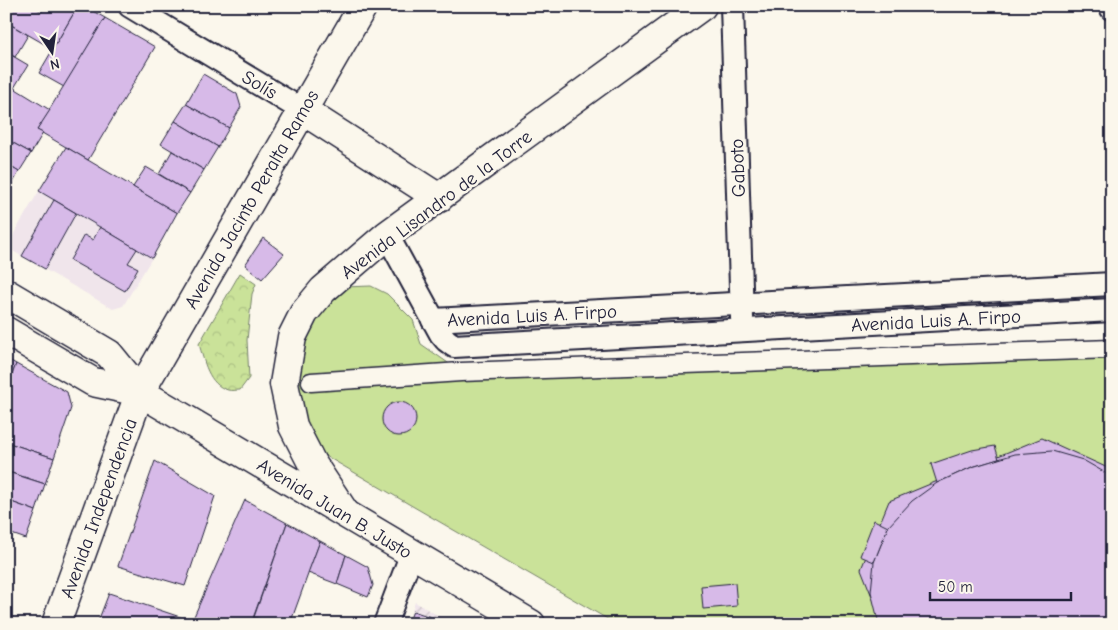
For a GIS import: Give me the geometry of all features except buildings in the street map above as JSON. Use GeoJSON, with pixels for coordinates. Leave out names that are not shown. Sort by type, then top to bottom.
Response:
{"type":"FeatureCollection","features":[{"type":"Feature","properties":{"kind":"main road","name":"Avenida Jacinto Peralta Ramos"},"geometry":{"type":"LineString","coordinates":[[140,392],[363,6]]}},
{"type":"Feature","properties":{"kind":"main road","name":"Avenida Lisandro de la Torre"},"geometry":{"type":"LineString","coordinates":[[345,513],[312,463],[293,426],[284,384],[292,337],[304,313],[323,290],[387,235],[699,7]]}},
{"type":"Feature","properties":{"kind":"main road","name":"Solís"},"geometry":{"type":"LineString","coordinates":[[302,110],[439,198]]}},
{"type":"Feature","properties":{"kind":"main road","name":"Avenida Juan B. Justo"},"geometry":{"type":"LineString","coordinates":[[6,293],[110,354],[140,392]]}},
{"type":"Feature","properties":{"kind":"main road","name":"Avenida Juan B. Justo"},"geometry":{"type":"LineString","coordinates":[[6,331],[92,382],[140,392],[531,624]]}},
{"type":"Feature","properties":{"kind":"main road","name":"Avenida Independencia"},"geometry":{"type":"LineString","coordinates":[[56,624],[140,392]]}},
{"type":"Feature","properties":{"kind":"street","name":"Solís"},"geometry":{"type":"LineString","coordinates":[[130,6],[302,110]]}},
{"type":"Feature","properties":{"kind":"street","name":"Gaboto"},"geometry":{"type":"LineString","coordinates":[[732,6],[743,330]]}},
{"type":"Feature","properties":{"kind":"street"},"geometry":{"type":"LineString","coordinates":[[387,235],[433,320]]}},
{"type":"Feature","properties":{"kind":"street","name":"Avenida Luis A. Firpo"},"geometry":{"type":"LineString","coordinates":[[1112,284],[433,320],[441,334],[454,346],[1112,310]]}},
{"type":"Feature","properties":{"kind":"street"},"geometry":{"type":"LineString","coordinates":[[311,382],[461,372],[1112,349]]}},
{"type":"Feature","properties":{"kind":"street"},"geometry":{"type":"LineString","coordinates":[[386,624],[412,553]]}},
{"type":"Feature","properties":{"kind":"shaded area"},"geometry":{"type":"Polygon","coordinates":[[[39,191],[152,258],[123,306],[113,309],[6,247],[39,191]]]}},
{"type":"Feature","properties":{"kind":"shaded area"},"geometry":{"type":"Polygon","coordinates":[[[415,602],[452,624],[408,624],[415,602]]]}},
{"type":"Feature","properties":{"kind":"green space"},"geometry":{"type":"Polygon","coordinates":[[[240,273],[256,284],[252,294],[247,340],[249,378],[240,390],[228,390],[221,387],[211,377],[199,344],[240,273]]]}},
{"type":"Feature","properties":{"kind":"green space"},"geometry":{"type":"Polygon","coordinates":[[[371,286],[387,294],[413,320],[421,344],[461,372],[1112,349],[1112,624],[616,624],[319,452],[297,414],[289,374],[302,332],[343,287],[371,286]]]}}]}
